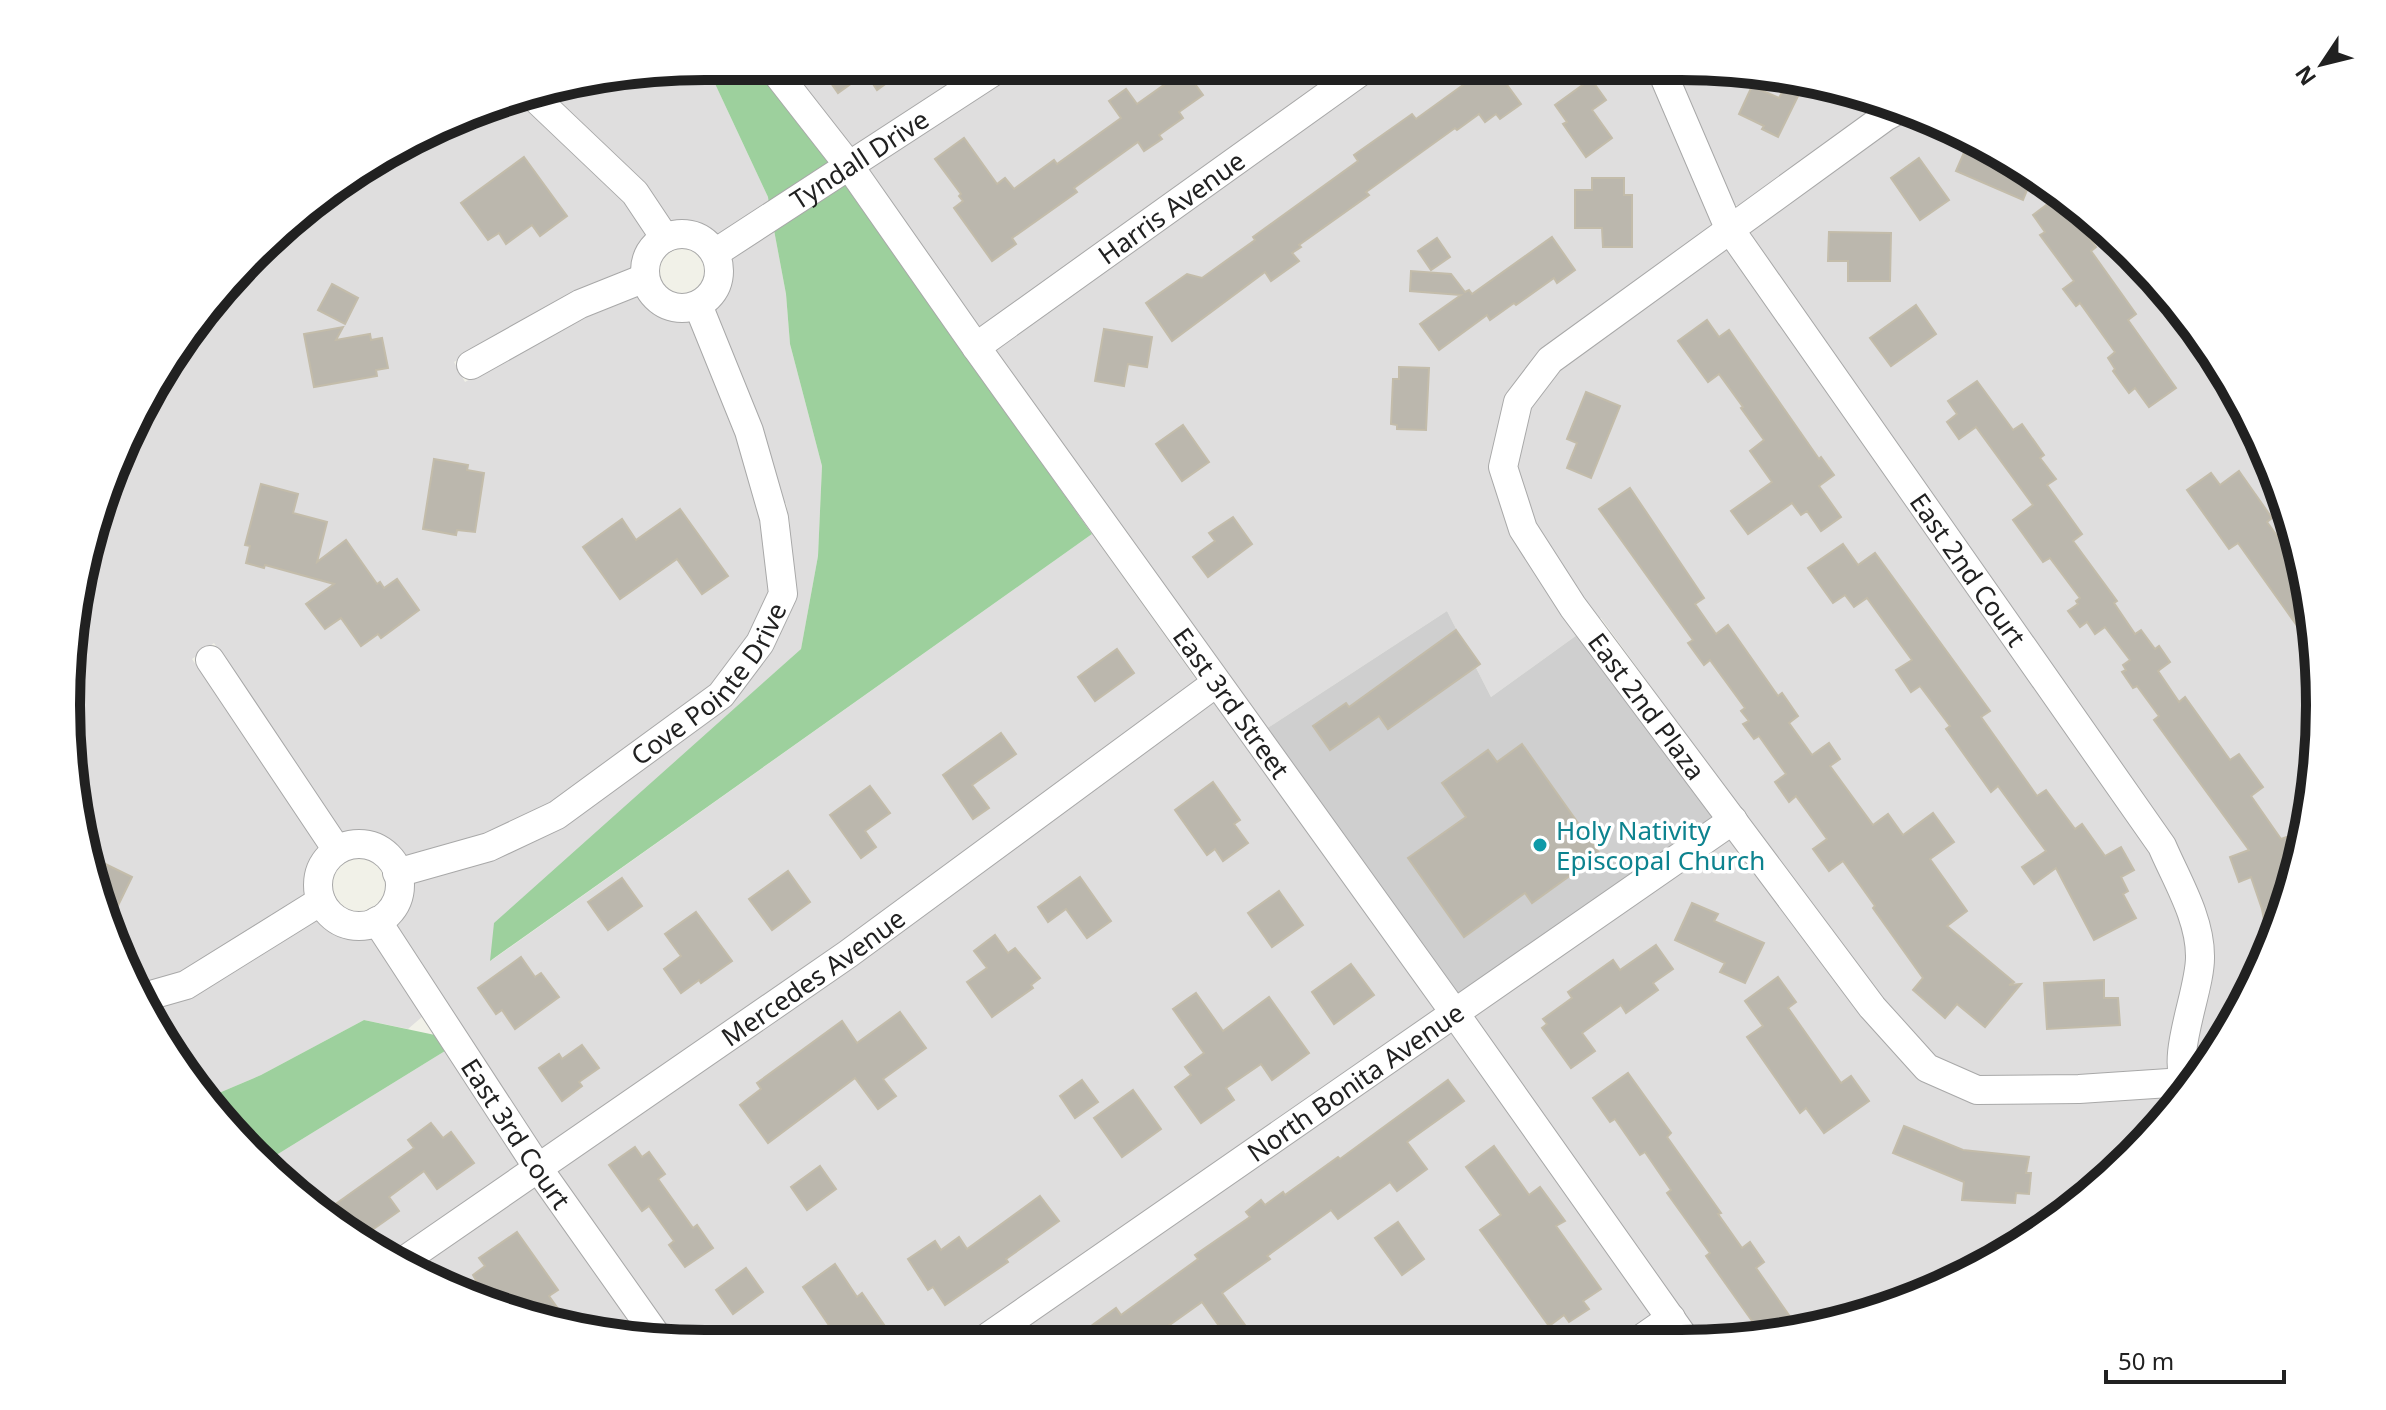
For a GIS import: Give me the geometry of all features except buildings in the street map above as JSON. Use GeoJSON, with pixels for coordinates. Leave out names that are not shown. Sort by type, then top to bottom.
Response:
{"type":"FeatureCollection","features":[{"type":"Feature","properties":{"kind":"street","name":"East 3rd Street"},"geometry":{"type":"LineString","coordinates":[[782,80],[850,167],[1679,1330]]}},
{"type":"Feature","properties":{"kind":"street","name":"Tyndall Drive"},"geometry":{"type":"LineString","coordinates":[[715,253],[981,80]]}},
{"type":"Feature","properties":{"kind":"street","name":"Harris Avenue"},"geometry":{"type":"LineString","coordinates":[[976,347],[1349,80]]}},
{"type":"Feature","properties":{"kind":"street","name":"East 2nd Court"},"geometry":{"type":"LineString","coordinates":[[1666,80],[1729,228],[2162,846],[2198,929],[2201,959],[2183,1045],[2185,1074]]}},
{"type":"Feature","properties":{"kind":"street"},"geometry":{"type":"LineString","coordinates":[[539,102],[635,193],[665,238]]}},
{"type":"Feature","properties":{"kind":"street","name":"East 2nd Plaza"},"geometry":{"type":"LineString","coordinates":[[1888,115],[1550,360],[1518,402],[1503,467],[1523,529],[1573,607],[1872,1007],[1927,1068],[1977,1090],[2176,1086]]}},
{"type":"Feature","properties":{"kind":"street"},"geometry":{"type":"LineString","coordinates":[[686,233],[698,237],[715,253],[719,277],[708,298],[698,305],[674,308],[653,295],[645,278],[646,259],[652,247],[665,238],[686,233]]}},
{"type":"Feature","properties":{"kind":"street"},"geometry":{"type":"LineString","coordinates":[[471,365],[580,304],[645,278]]}},
{"type":"Feature","properties":{"kind":"street","name":"Cove Pointe Drive"},"geometry":{"type":"LineString","coordinates":[[397,873],[489,847],[557,815],[721,695],[760,643],[783,594],[774,518],[749,431],[698,305]]}},
{"type":"Feature","properties":{"kind":"street"},"geometry":{"type":"LineString","coordinates":[[210,660],[337,850]]}},
{"type":"Feature","properties":{"kind":"street","name":"Mercedes Avenue"},"geometry":{"type":"LineString","coordinates":[[411,1256],[848,954],[1216,683]]}},
{"type":"Feature","properties":{"kind":"street","name":"North Bonita Avenue"},"geometry":{"type":"LineString","coordinates":[[998,1330],[1733,820]]}},
{"type":"Feature","properties":{"kind":"street"},"geometry":{"type":"LineString","coordinates":[[349,845],[375,847],[387,855],[397,873],[399,895],[393,908],[377,921],[357,926],[343,923],[332,916],[321,901],[317,882],[320,869],[327,858],[349,845]]}},
{"type":"Feature","properties":{"kind":"street"},"geometry":{"type":"LineString","coordinates":[[151,995],[186,985],[321,901]]}},
{"type":"Feature","properties":{"kind":"street","name":"East 3rd Court"},"geometry":{"type":"LineString","coordinates":[[377,921],[643,1327]]}},
{"type":"Feature","properties":{"kind":"street"},"geometry":{"type":"LineString","coordinates":[[1654,1330],[1671,1318]]}},
{"type":"Feature","properties":{"kind":"shaded area"},"geometry":{"type":"Polygon","coordinates":[[[713,80],[769,205],[720,236],[703,224],[671,222],[645,184],[555,98],[623,85],[713,80]]]}},
{"type":"Feature","properties":{"kind":"shaded area"},"geometry":{"type":"Polygon","coordinates":[[[799,80],[960,80],[854,150],[799,80]]]}},
{"type":"Feature","properties":{"kind":"shaded area"},"geometry":{"type":"Polygon","coordinates":[[[1000,80],[1329,80],[980,330],[869,169],[1000,80]]]}},
{"type":"Feature","properties":{"kind":"shaded area"},"geometry":{"type":"Polygon","coordinates":[[[1370,80],[1650,80],[1713,225],[1543,351],[1490,472],[1512,537],[1577,635],[1491,697],[1447,611],[1266,729],[994,349],[1370,80]]]}},
{"type":"Feature","properties":{"kind":"shaded area"},"geometry":{"type":"Polygon","coordinates":[[[1671,80],[1763,85],[1843,101],[1876,111],[1739,206],[1731,204],[1671,80]]]}},
{"type":"Feature","properties":{"kind":"shaded area"},"geometry":{"type":"Polygon","coordinates":[[[525,107],[625,202],[647,236],[634,255],[631,271],[575,293],[454,362],[465,382],[585,315],[637,295],[657,315],[672,321],[689,320],[736,436],[761,522],[770,593],[749,637],[712,687],[551,804],[486,835],[406,858],[395,845],[380,835],[362,831],[343,834],[214,643],[192,659],[319,849],[308,868],[306,897],[182,973],[146,984],[144,981],[113,906],[101,867],[85,787],[80,705],[85,623],[101,543],[128,466],[144,429],[185,358],[235,293],[293,235],[358,185],[392,164],[466,128],[525,107]]]}},
{"type":"Feature","properties":{"kind":"shaded area"},"geometry":{"type":"Polygon","coordinates":[[[1902,121],[1957,144],[1994,164],[2061,209],[2123,263],[2151,293],[2201,358],[2242,429],[2273,504],[2285,543],[2301,623],[2306,705],[2301,787],[2285,867],[2273,906],[2242,981],[2197,1058],[2196,1045],[2214,956],[2210,923],[2174,840],[1747,230],[1902,121]]]}},
{"type":"Feature","properties":{"kind":"shaded area"},"geometry":{"type":"Polygon","coordinates":[[[774,230],[786,294],[790,344],[822,466],[818,556],[801,649],[637,797],[492,960],[1092,534],[1198,682],[841,944],[543,1150],[395,923],[411,898],[413,882],[492,859],[772,647],[790,524],[786,503],[714,309],[726,295],[732,280],[731,258],[774,230]]]}},
{"type":"Feature","properties":{"kind":"shaded area"},"geometry":{"type":"Polygon","coordinates":[[[1725,246],[2150,853],[2185,934],[2187,960],[2170,1070],[2080,1077],[1981,1078],[1936,1057],[1883,999],[1584,599],[1535,523],[1517,465],[1531,406],[1559,369],[1725,246]]]}},
{"type":"Feature","properties":{"kind":"shaded area"},"geometry":{"type":"Polygon","coordinates":[[[1447,611],[1491,697],[1577,635],[1714,819],[1458,995],[1266,729],[1447,611]]]}},
{"type":"Feature","properties":{"kind":"shaded area"},"geometry":{"type":"Polygon","coordinates":[[[1213,701],[1436,1011],[977,1330],[668,1329],[556,1170],[1213,701]]]}},
{"type":"Feature","properties":{"kind":"shaded area"},"geometry":{"type":"Polygon","coordinates":[[[1728,838],[1920,1079],[2168,1095],[2123,1147],[2061,1201],[2028,1225],[1957,1266],[1882,1297],[1843,1309],[1763,1325],[1696,1330],[1472,1014],[1728,838]]]}},
{"type":"Feature","properties":{"kind":"shaded area"},"geometry":{"type":"Polygon","coordinates":[[[316,918],[338,935],[371,937],[423,1016],[408,1029],[364,1020],[261,1075],[216,1094],[185,1052],[157,1005],[316,918]]]}},
{"type":"Feature","properties":{"kind":"shaded area"},"geometry":{"type":"Polygon","coordinates":[[[1450,1030],[1652,1316],[1632,1330],[1019,1330],[1450,1030]]]}},
{"type":"Feature","properties":{"kind":"shaded area"},"geometry":{"type":"Polygon","coordinates":[[[445,1051],[520,1166],[398,1249],[325,1201],[273,1157],[445,1051]]]}},
{"type":"Feature","properties":{"kind":"shaded area"},"geometry":{"type":"Polygon","coordinates":[[[533,1186],[632,1326],[543,1309],[504,1297],[422,1262],[533,1186]]]}},
{"type":"Feature","properties":{"kind":"green space"},"geometry":{"type":"Polygon","coordinates":[[[713,80],[764,80],[831,166],[769,205],[713,80]]]}},
{"type":"Feature","properties":{"kind":"green space"},"geometry":{"type":"Polygon","coordinates":[[[845,185],[1092,534],[490,961],[494,923],[801,649],[818,556],[822,466],[790,344],[786,294],[774,230],[845,185]]]}},
{"type":"Feature","properties":{"kind":"green space"},"geometry":{"type":"Polygon","coordinates":[[[364,1020],[435,1035],[445,1051],[273,1157],[216,1094],[261,1075],[364,1020]]]}},
{"type":"Feature","properties":{"kind":"place","name":"Holy Nativity Episcopal Church"},"geometry":{"type":"Point","coordinates":[1540,845]}}]}
